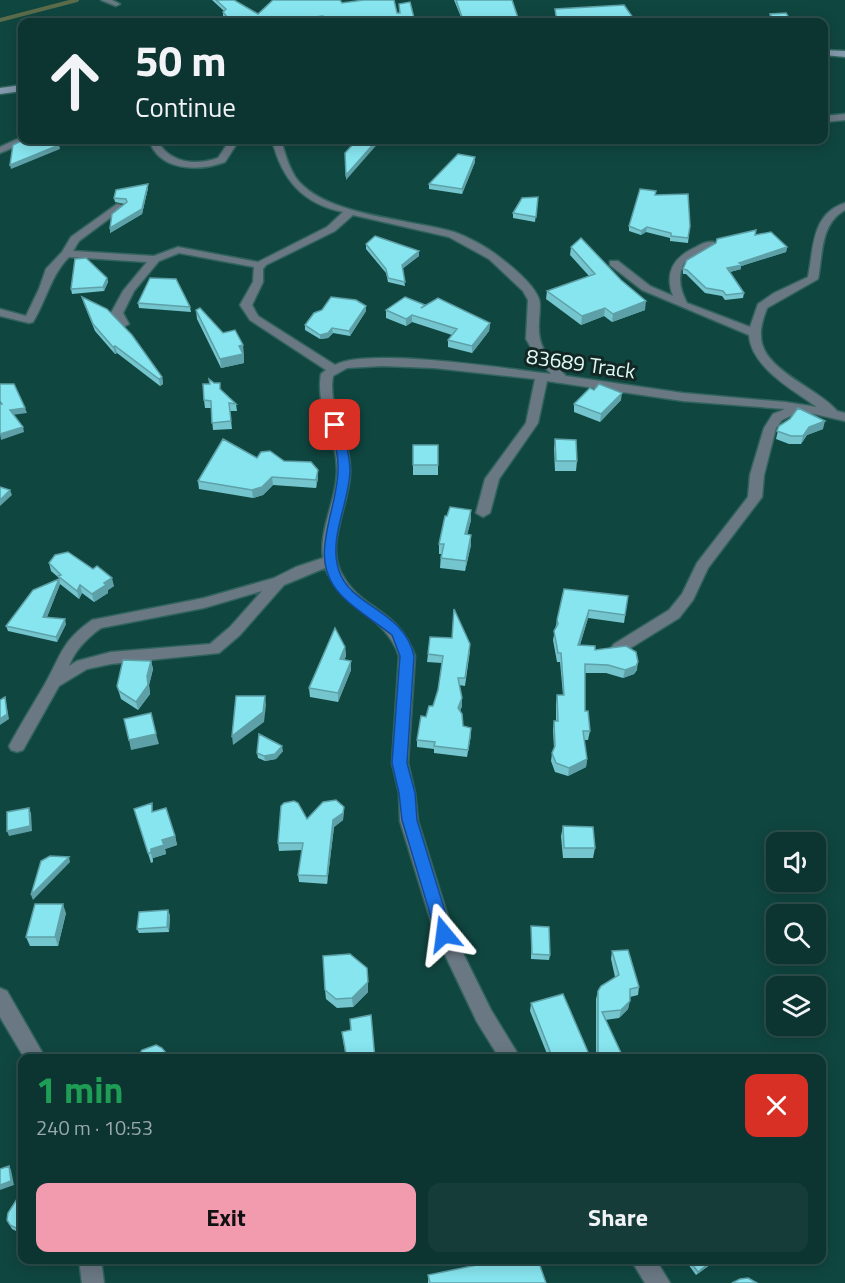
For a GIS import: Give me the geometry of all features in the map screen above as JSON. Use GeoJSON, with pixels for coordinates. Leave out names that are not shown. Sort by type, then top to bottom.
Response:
{"type":"FeatureCollection","features":[{"type":"Feature","properties":{"kind":"street"},"geometry":{"type":"LineString","coordinates":[[105,0],[116,4]]}},
{"type":"Feature","properties":{"kind":"street"},"geometry":{"type":"LineString","coordinates":[[828,53],[845,54]]}},
{"type":"Feature","properties":{"kind":"street"},"geometry":{"type":"LineString","coordinates":[[0,91],[18,89]]}},
{"type":"Feature","properties":{"kind":"street"},"geometry":{"type":"LineString","coordinates":[[828,119],[845,117]]}},
{"type":"Feature","properties":{"kind":"street"},"geometry":{"type":"LineString","coordinates":[[0,150],[18,142]]}},
{"type":"Feature","properties":{"kind":"street"},"geometry":{"type":"LineString","coordinates":[[155,144],[162,155],[169,159],[196,165],[207,165],[222,160],[231,145]]}},
{"type":"Feature","properties":{"kind":"street"},"geometry":{"type":"LineString","coordinates":[[279,144],[294,184],[320,203],[389,222],[452,235],[493,257],[520,280],[531,295],[534,307],[532,339],[542,356],[563,380]]}},
{"type":"Feature","properties":{"kind":"street"},"geometry":{"type":"LineString","coordinates":[[0,312],[29,320],[45,289],[51,269],[66,254],[75,239],[121,206]]}},
{"type":"Feature","properties":{"kind":"street"},"geometry":{"type":"LineString","coordinates":[[839,415],[785,379],[756,343],[755,333],[762,306],[778,295],[813,279],[819,230],[828,218],[845,206]]}},
{"type":"Feature","properties":{"kind":"street"},"geometry":{"type":"LineString","coordinates":[[351,211],[331,230],[266,259],[259,266],[258,282],[247,302],[248,311],[297,348],[331,368],[327,373],[325,386],[342,450],[344,472],[332,532],[330,561],[334,576],[346,592],[397,632],[404,644],[407,656],[400,763],[407,793],[409,820],[444,934],[484,1016],[508,1054]]}},
{"type":"Feature","properties":{"kind":"street"},"geometry":{"type":"LineString","coordinates":[[683,305],[678,297],[675,270],[684,257],[710,244]]}},
{"type":"Feature","properties":{"kind":"street"},"geometry":{"type":"LineString","coordinates":[[66,254],[155,259],[178,250],[259,266]]}},
{"type":"Feature","properties":{"kind":"street"},"geometry":{"type":"LineString","coordinates":[[123,324],[117,313],[121,300],[155,259]]}},
{"type":"Feature","properties":{"kind":"street"},"geometry":{"type":"LineString","coordinates":[[614,263],[660,296],[755,333]]}},
{"type":"Feature","properties":{"kind":"street","name":"83689 Track"},"geometry":{"type":"LineString","coordinates":[[331,368],[359,364],[432,364],[683,397],[803,407],[839,415]]}},
{"type":"Feature","properties":{"kind":"street"},"geometry":{"type":"LineString","coordinates":[[483,513],[492,479],[532,423],[542,377]]}},
{"type":"Feature","properties":{"kind":"street"},"geometry":{"type":"LineString","coordinates":[[619,648],[674,614],[688,596],[702,566],[755,497],[757,475],[770,428],[777,417],[788,410],[803,407]]}},
{"type":"Feature","properties":{"kind":"street"},"geometry":{"type":"LineString","coordinates":[[17,746],[54,682],[66,654],[83,634],[97,624],[194,606],[279,581],[301,570],[330,561]]}},
{"type":"Feature","properties":{"kind":"street"},"geometry":{"type":"LineString","coordinates":[[54,682],[82,665],[111,658],[214,649],[235,631],[279,581]]}},
{"type":"Feature","properties":{"kind":"street"},"geometry":{"type":"LineString","coordinates":[[0,997],[15,1027],[33,1054]]}},
{"type":"Feature","properties":{"kind":"street"},"geometry":{"type":"LineString","coordinates":[[91,1264],[93,1283]]}},
{"type":"Feature","properties":{"kind":"street"},"geometry":{"type":"LineString","coordinates":[[645,1264],[659,1283]]}},
{"type":"Feature","properties":{"kind":"building"},"geometry":{"type":"Polygon","coordinates":[[[216,0],[234,0],[258,14],[273,0],[340,0],[342,3],[394,0],[397,13],[400,13],[399,4],[410,2],[414,18],[325,18],[323,16],[228,18],[223,12],[226,9],[216,0]]]}},
{"type":"Feature","properties":{"kind":"building"},"geometry":{"type":"Polygon","coordinates":[[[456,0],[512,0],[518,18],[462,18],[456,0]]]}},
{"type":"Feature","properties":{"kind":"building"},"geometry":{"type":"Polygon","coordinates":[[[624,5],[633,18],[556,18],[555,9],[624,5]]]}},
{"type":"Feature","properties":{"kind":"building"},"geometry":{"type":"Polygon","coordinates":[[[786,13],[789,18],[772,18],[770,14],[786,13]]]}},
{"type":"Feature","properties":{"kind":"building"},"geometry":{"type":"Polygon","coordinates":[[[18,142],[59,145],[10,165],[13,145],[18,142]]]}},
{"type":"Feature","properties":{"kind":"building"},"geometry":{"type":"Polygon","coordinates":[[[353,144],[373,144],[346,175],[345,153],[353,144]]]}},
{"type":"Feature","properties":{"kind":"building"},"geometry":{"type":"Polygon","coordinates":[[[458,154],[475,157],[462,189],[429,184],[458,154]]]}},
{"type":"Feature","properties":{"kind":"building"},"geometry":{"type":"Polygon","coordinates":[[[148,184],[142,209],[110,228],[112,214],[127,202],[126,199],[114,198],[116,190],[148,184]]]}},
{"type":"Feature","properties":{"kind":"building"},"geometry":{"type":"Polygon","coordinates":[[[640,189],[656,191],[655,195],[688,194],[690,226],[688,238],[671,236],[671,233],[647,227],[641,231],[629,226],[640,189]]]}},
{"type":"Feature","properties":{"kind":"building"},"geometry":{"type":"Polygon","coordinates":[[[538,197],[536,217],[513,213],[522,198],[538,197]]]}},
{"type":"Feature","properties":{"kind":"building"},"geometry":{"type":"Polygon","coordinates":[[[756,230],[755,235],[771,232],[787,247],[739,263],[742,265],[727,268],[744,293],[726,295],[723,291],[706,288],[683,269],[687,260],[716,243],[717,239],[756,230]]]}},
{"type":"Feature","properties":{"kind":"building"},"geometry":{"type":"Polygon","coordinates":[[[375,236],[419,251],[402,265],[405,282],[388,278],[386,269],[366,244],[375,236]]]}},
{"type":"Feature","properties":{"kind":"building"},"geometry":{"type":"Polygon","coordinates":[[[581,238],[621,280],[646,301],[613,314],[605,308],[582,316],[547,291],[595,274],[571,247],[581,238]]]}},
{"type":"Feature","properties":{"kind":"building"},"geometry":{"type":"Polygon","coordinates":[[[86,258],[107,278],[103,287],[71,289],[75,259],[86,258]]]}},
{"type":"Feature","properties":{"kind":"building"},"geometry":{"type":"Polygon","coordinates":[[[150,278],[176,279],[190,307],[138,303],[150,278]]]}},
{"type":"Feature","properties":{"kind":"building"},"geometry":{"type":"Polygon","coordinates":[[[82,297],[107,309],[132,335],[162,377],[159,379],[115,346],[113,347],[93,324],[82,297]]]}},
{"type":"Feature","properties":{"kind":"building"},"geometry":{"type":"Polygon","coordinates":[[[331,297],[356,300],[366,306],[349,331],[332,328],[328,333],[320,335],[305,325],[314,313],[322,310],[331,297]]]}},
{"type":"Feature","properties":{"kind":"building"},"geometry":{"type":"Polygon","coordinates":[[[405,297],[425,305],[421,308],[438,298],[490,323],[472,346],[448,340],[457,329],[412,315],[406,319],[386,310],[405,297]]]}},
{"type":"Feature","properties":{"kind":"building"},"geometry":{"type":"Polygon","coordinates":[[[200,308],[223,333],[235,330],[243,345],[239,346],[243,354],[220,359],[196,310],[200,308]]]}},
{"type":"Feature","properties":{"kind":"building"},"geometry":{"type":"Polygon","coordinates":[[[209,379],[214,383],[220,383],[220,389],[236,404],[229,403],[231,421],[212,423],[211,401],[204,400],[203,384],[210,384],[209,379]]]}},
{"type":"Feature","properties":{"kind":"building"},"geometry":{"type":"Polygon","coordinates":[[[0,384],[14,384],[25,408],[10,410],[23,427],[0,434],[0,404],[2,404],[0,384]]]}},
{"type":"Feature","properties":{"kind":"building"},"geometry":{"type":"Polygon","coordinates":[[[599,384],[622,393],[601,414],[574,404],[590,388],[594,390],[599,384]]]}},
{"type":"Feature","properties":{"kind":"building"},"geometry":{"type":"Polygon","coordinates":[[[798,408],[825,421],[809,427],[803,436],[791,436],[777,431],[779,426],[790,419],[798,408]]]}},
{"type":"Feature","properties":{"kind":"building"},"geometry":{"type":"Polygon","coordinates":[[[223,439],[257,458],[261,452],[270,451],[284,461],[311,462],[318,470],[316,480],[272,477],[262,487],[252,490],[198,481],[223,439]]]}},
{"type":"Feature","properties":{"kind":"building"},"geometry":{"type":"Polygon","coordinates":[[[555,439],[576,440],[577,461],[556,461],[555,439]]]}},
{"type":"Feature","properties":{"kind":"building"},"geometry":{"type":"Polygon","coordinates":[[[413,445],[438,445],[438,465],[413,465],[413,445]]]}},
{"type":"Feature","properties":{"kind":"building"},"geometry":{"type":"Polygon","coordinates":[[[0,487],[10,490],[0,500],[0,487]]]}},
{"type":"Feature","properties":{"kind":"building"},"geometry":{"type":"Polygon","coordinates":[[[450,507],[471,510],[465,534],[471,535],[466,561],[441,558],[444,544],[439,544],[445,516],[450,507]]]}},
{"type":"Feature","properties":{"kind":"building"},"geometry":{"type":"Polygon","coordinates":[[[68,552],[93,569],[97,566],[112,578],[92,594],[80,585],[77,591],[58,576],[61,575],[49,563],[55,555],[68,552]]]}},
{"type":"Feature","properties":{"kind":"building"},"geometry":{"type":"Polygon","coordinates":[[[59,579],[43,617],[65,619],[56,637],[6,626],[33,590],[59,579]]]}},
{"type":"Feature","properties":{"kind":"building"},"geometry":{"type":"Polygon","coordinates":[[[564,589],[628,596],[625,615],[589,610],[578,645],[595,646],[595,650],[626,646],[636,652],[638,662],[636,666],[625,670],[608,665],[585,664],[585,711],[588,711],[590,731],[583,731],[587,759],[569,768],[556,763],[552,753],[555,746],[554,721],[558,721],[557,695],[564,695],[561,653],[558,653],[554,631],[558,624],[564,589]]]}},
{"type":"Feature","properties":{"kind":"building"},"geometry":{"type":"Polygon","coordinates":[[[454,609],[470,644],[465,678],[458,678],[462,698],[458,708],[462,714],[463,726],[471,728],[468,750],[434,746],[435,742],[417,740],[421,716],[426,717],[429,706],[433,706],[438,690],[443,656],[428,654],[430,637],[452,638],[454,609]]]}},
{"type":"Feature","properties":{"kind":"building"},"geometry":{"type":"Polygon","coordinates":[[[335,628],[345,647],[340,659],[351,661],[338,693],[309,688],[335,628]]]}},
{"type":"Feature","properties":{"kind":"building"},"geometry":{"type":"Polygon","coordinates":[[[123,660],[151,661],[147,676],[148,685],[136,702],[119,691],[117,686],[123,660]]]}},
{"type":"Feature","properties":{"kind":"building"},"geometry":{"type":"Polygon","coordinates":[[[236,696],[265,696],[263,712],[232,736],[236,696]]]}},
{"type":"Feature","properties":{"kind":"building"},"geometry":{"type":"Polygon","coordinates":[[[5,697],[7,714],[0,719],[0,700],[5,697]]]}},
{"type":"Feature","properties":{"kind":"building"},"geometry":{"type":"Polygon","coordinates":[[[151,713],[156,734],[129,740],[124,719],[151,713]]]}},
{"type":"Feature","properties":{"kind":"building"},"geometry":{"type":"Polygon","coordinates":[[[259,734],[282,746],[275,754],[264,756],[257,753],[259,734]]]}},
{"type":"Feature","properties":{"kind":"building"},"geometry":{"type":"Polygon","coordinates":[[[336,800],[344,807],[343,813],[333,820],[327,876],[298,875],[303,843],[278,843],[281,806],[294,801],[298,803],[307,819],[323,802],[336,800]]]}},
{"type":"Feature","properties":{"kind":"building"},"geometry":{"type":"Polygon","coordinates":[[[152,803],[152,812],[166,808],[175,836],[162,840],[164,845],[151,849],[151,853],[148,853],[134,809],[152,803]]]}},
{"type":"Feature","properties":{"kind":"building"},"geometry":{"type":"Polygon","coordinates":[[[29,808],[30,826],[7,831],[7,812],[29,808]]]}},
{"type":"Feature","properties":{"kind":"building"},"geometry":{"type":"Polygon","coordinates":[[[563,826],[593,827],[595,848],[564,848],[563,826]]]}},
{"type":"Feature","properties":{"kind":"building"},"geometry":{"type":"Polygon","coordinates":[[[50,856],[69,857],[31,895],[41,861],[50,856]]]}},
{"type":"Feature","properties":{"kind":"building"},"geometry":{"type":"Polygon","coordinates":[[[35,904],[63,904],[55,937],[26,937],[35,904]]]}},
{"type":"Feature","properties":{"kind":"building"},"geometry":{"type":"Polygon","coordinates":[[[168,910],[167,927],[137,929],[139,912],[168,910]]]}},
{"type":"Feature","properties":{"kind":"building"},"geometry":{"type":"Polygon","coordinates":[[[531,926],[549,927],[550,955],[532,954],[531,926]]]}},
{"type":"Feature","properties":{"kind":"building"},"geometry":{"type":"Polygon","coordinates":[[[628,950],[639,987],[630,989],[630,1001],[621,1010],[602,1012],[622,1054],[598,1054],[598,991],[601,986],[619,975],[612,951],[628,950]]]}},
{"type":"Feature","properties":{"kind":"building"},"geometry":{"type":"Polygon","coordinates":[[[350,954],[367,968],[368,982],[352,998],[336,999],[325,990],[323,956],[350,954]]]}},
{"type":"Feature","properties":{"kind":"building"},"geometry":{"type":"Polygon","coordinates":[[[563,994],[589,1054],[551,1054],[531,1003],[563,994]]]}},
{"type":"Feature","properties":{"kind":"building"},"geometry":{"type":"Polygon","coordinates":[[[371,1015],[375,1054],[346,1054],[342,1032],[351,1030],[350,1019],[371,1015]]]}},
{"type":"Feature","properties":{"kind":"building"},"geometry":{"type":"Polygon","coordinates":[[[156,1045],[166,1053],[139,1054],[142,1050],[156,1045]]]}},
{"type":"Feature","properties":{"kind":"building"},"geometry":{"type":"Polygon","coordinates":[[[9,1166],[11,1181],[0,1185],[0,1169],[9,1166]]]}},
{"type":"Feature","properties":{"kind":"building"},"geometry":{"type":"Polygon","coordinates":[[[18,1200],[18,1228],[10,1225],[7,1220],[8,1213],[18,1200]]]}},
{"type":"Feature","properties":{"kind":"building"},"geometry":{"type":"Polygon","coordinates":[[[482,1264],[539,1264],[546,1283],[430,1283],[428,1275],[482,1264]]]}},
{"type":"Feature","properties":{"kind":"building"},"geometry":{"type":"Polygon","coordinates":[[[692,1264],[708,1264],[698,1272],[692,1264]]]}},
{"type":"Feature","properties":{"kind":"building"},"geometry":{"type":"Polygon","coordinates":[[[748,1278],[757,1283],[732,1283],[740,1279],[748,1278]]]}},
{"type":"Feature","properties":{"kind":"waterway"},"geometry":{"type":"LineString","coordinates":[[0,20],[77,0]]}},
{"type":"Feature","properties":{"kind":"route"},"geometry":{"type":"LineString","coordinates":[[335,425],[342,450],[344,472],[332,532],[330,561],[334,576],[346,592],[397,632],[404,644],[407,656],[400,763],[407,793],[409,820],[444,934]]}}]}
